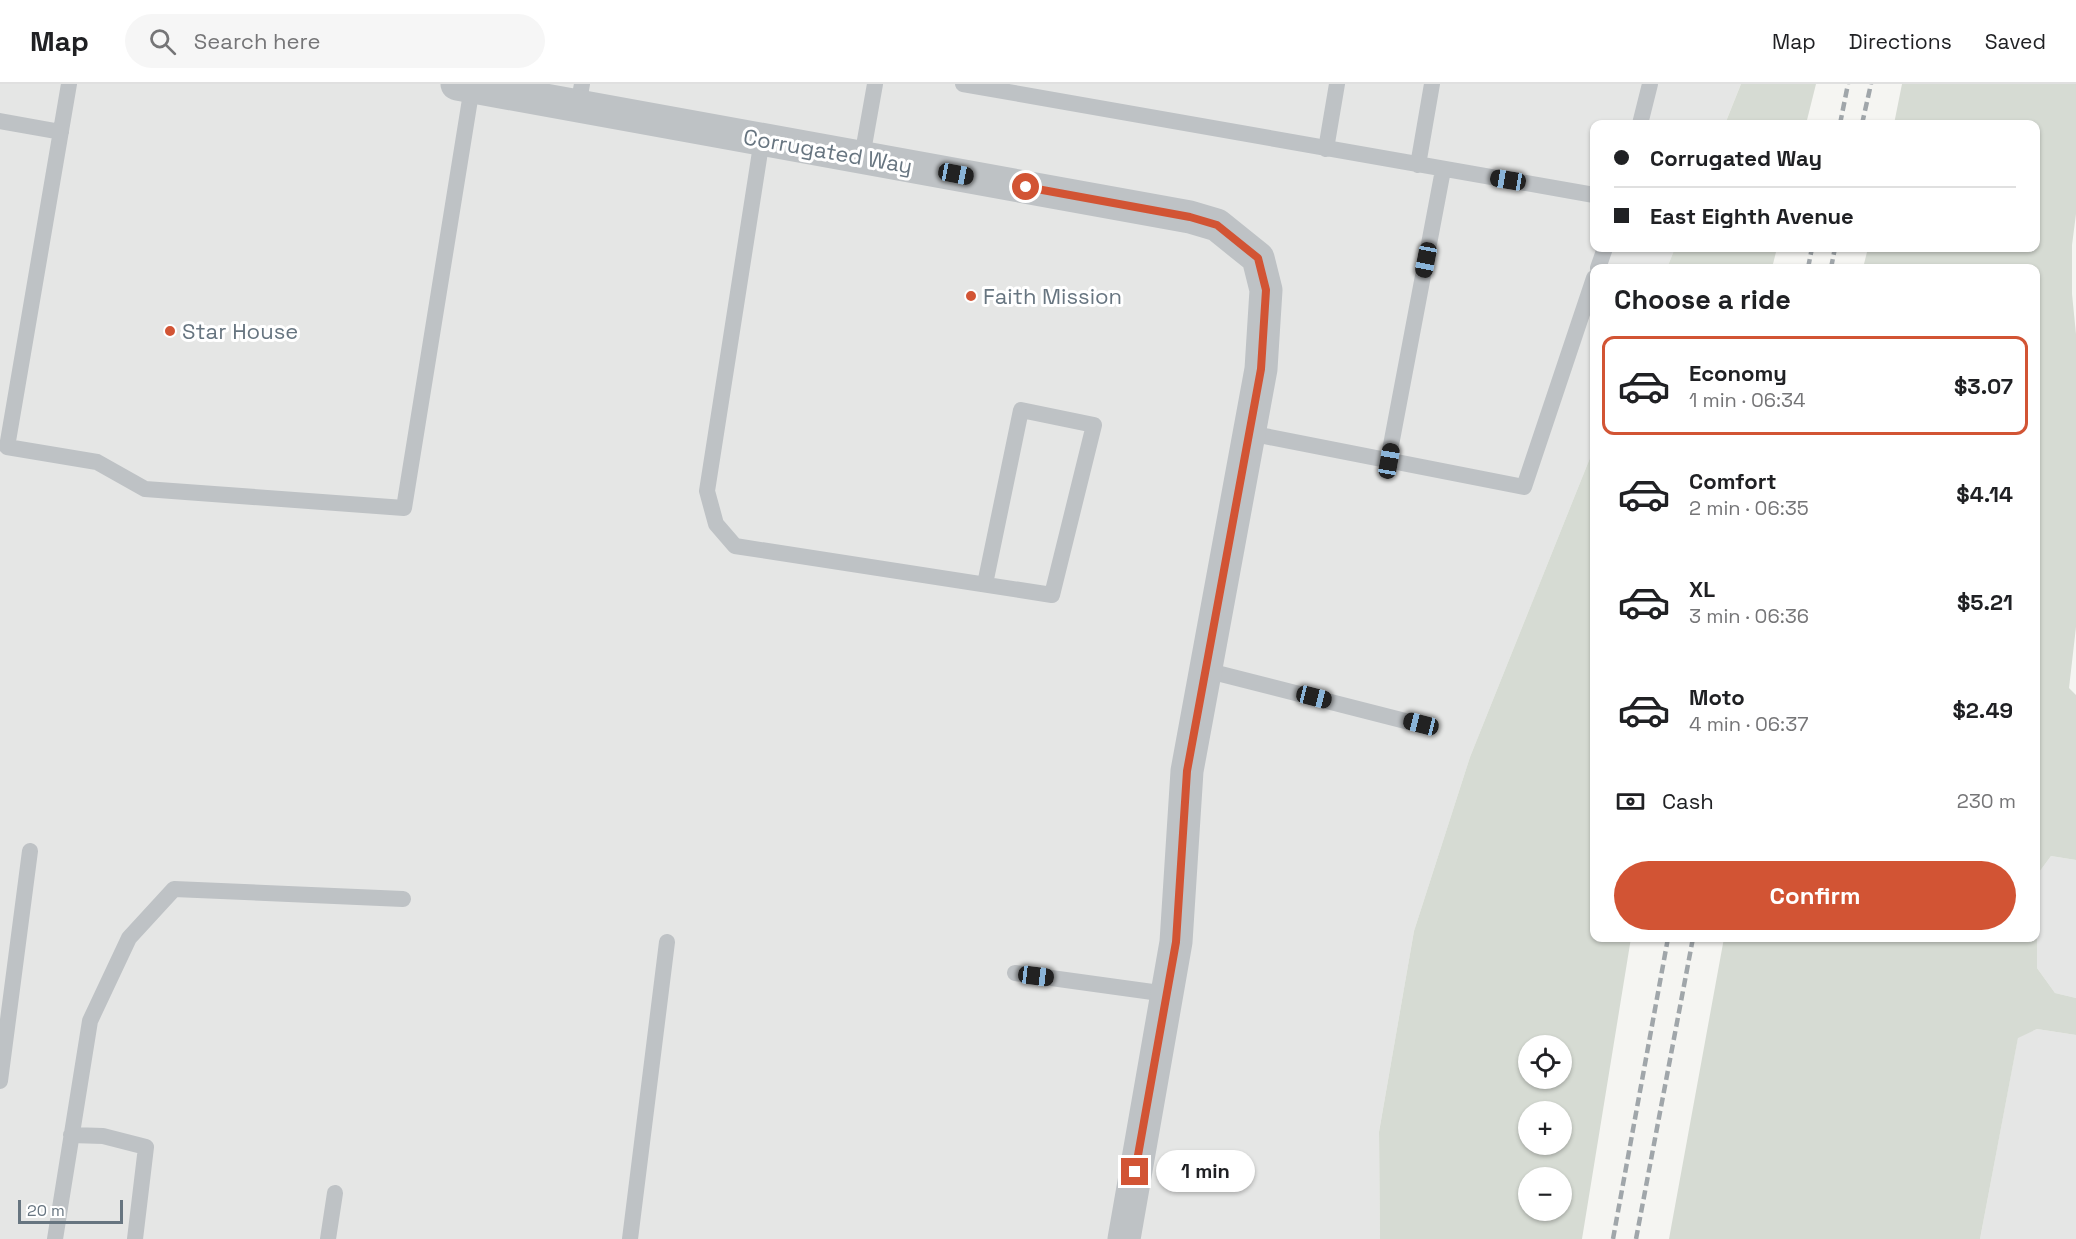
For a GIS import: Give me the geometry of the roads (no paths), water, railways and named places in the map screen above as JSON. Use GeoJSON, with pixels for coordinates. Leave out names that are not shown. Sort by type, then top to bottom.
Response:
{"type":"FeatureCollection","features":[{"type":"Feature","properties":{"kind":"street","name":"Corrugated Way"},"geometry":{"type":"LineString","coordinates":[[464,85],[580,95],[762,139],[1190,217],[1217,225],[1258,258],[1266,290],[1261,369],[1249,434]]}},
{"type":"Feature","properties":{"kind":"street"},"geometry":{"type":"LineString","coordinates":[[1124,1239],[1176,942],[1187,771],[1249,434]]}},
{"type":"Feature","properties":{"kind":"lane"},"geometry":{"type":"LineString","coordinates":[[69,84],[7,447],[97,462],[145,489],[404,508],[464,85]]}},
{"type":"Feature","properties":{"kind":"lane"},"geometry":{"type":"LineString","coordinates":[[862,157],[875,84]]}},
{"type":"Feature","properties":{"kind":"lane"},"geometry":{"type":"LineString","coordinates":[[963,84],[1590,194]]}},
{"type":"Feature","properties":{"kind":"lane"},"geometry":{"type":"LineString","coordinates":[[1326,149],[1337,84]]}},
{"type":"Feature","properties":{"kind":"lane"},"geometry":{"type":"LineString","coordinates":[[1418,165],[1432,84]]}},
{"type":"Feature","properties":{"kind":"lane"},"geometry":{"type":"LineString","coordinates":[[1641,120],[1650,84]]}},
{"type":"Feature","properties":{"kind":"lane"},"geometry":{"type":"LineString","coordinates":[[0,121],[61,132]]}},
{"type":"Feature","properties":{"kind":"lane"},"geometry":{"type":"LineString","coordinates":[[762,139],[707,492],[716,524],[735,546],[1052,595],[1094,425],[1021,410],[985,584]]}},
{"type":"Feature","properties":{"kind":"lane"},"geometry":{"type":"LineString","coordinates":[[1389,461],[1443,170]]}},
{"type":"Feature","properties":{"kind":"lane"},"geometry":{"type":"LineString","coordinates":[[1249,434],[1524,487],[1590,290]]}},
{"type":"Feature","properties":{"kind":"lane"},"geometry":{"type":"LineString","coordinates":[[1205,670],[1421,724]]}},
{"type":"Feature","properties":{"kind":"lane"},"geometry":{"type":"LineString","coordinates":[[0,1082],[30,851]]}},
{"type":"Feature","properties":{"kind":"lane"},"geometry":{"type":"LineString","coordinates":[[55,1239],[90,1021],[129,938],[174,889],[403,899]]}},
{"type":"Feature","properties":{"kind":"lane"},"geometry":{"type":"LineString","coordinates":[[630,1239],[666,942]]}},
{"type":"Feature","properties":{"kind":"lane"},"geometry":{"type":"LineString","coordinates":[[1015,973],[1167,994]]}},
{"type":"Feature","properties":{"kind":"lane"},"geometry":{"type":"LineString","coordinates":[[71,1135],[103,1137],[146,1147],[135,1239]]}},
{"type":"Feature","properties":{"kind":"lane"},"geometry":{"type":"LineString","coordinates":[[328,1239],[335,1193]]}},
{"type":"Feature","properties":{"kind":"railway"},"geometry":{"type":"LineString","coordinates":[[1841,120],[1848,84]]}},
{"type":"Feature","properties":{"kind":"railway"},"geometry":{"type":"LineString","coordinates":[[1863,120],[1871,84]]}},
{"type":"Feature","properties":{"kind":"railway"},"geometry":{"type":"LineString","coordinates":[[1809,264],[1811,252]]}},
{"type":"Feature","properties":{"kind":"railway"},"geometry":{"type":"LineString","coordinates":[[1832,264],[1834,252]]}},
{"type":"Feature","properties":{"kind":"railway"},"geometry":{"type":"LineString","coordinates":[[1613,1239],[1667,942]]}},
{"type":"Feature","properties":{"kind":"railway"},"geometry":{"type":"LineString","coordinates":[[1636,1239],[1692,942]]}},
{"type":"Feature","properties":{"kind":"place","name":"Faith Mission"},"geometry":{"type":"Point","coordinates":[971,296]}},
{"type":"Feature","properties":{"kind":"place","name":"Star House"},"geometry":{"type":"Point","coordinates":[170,331]}}]}
